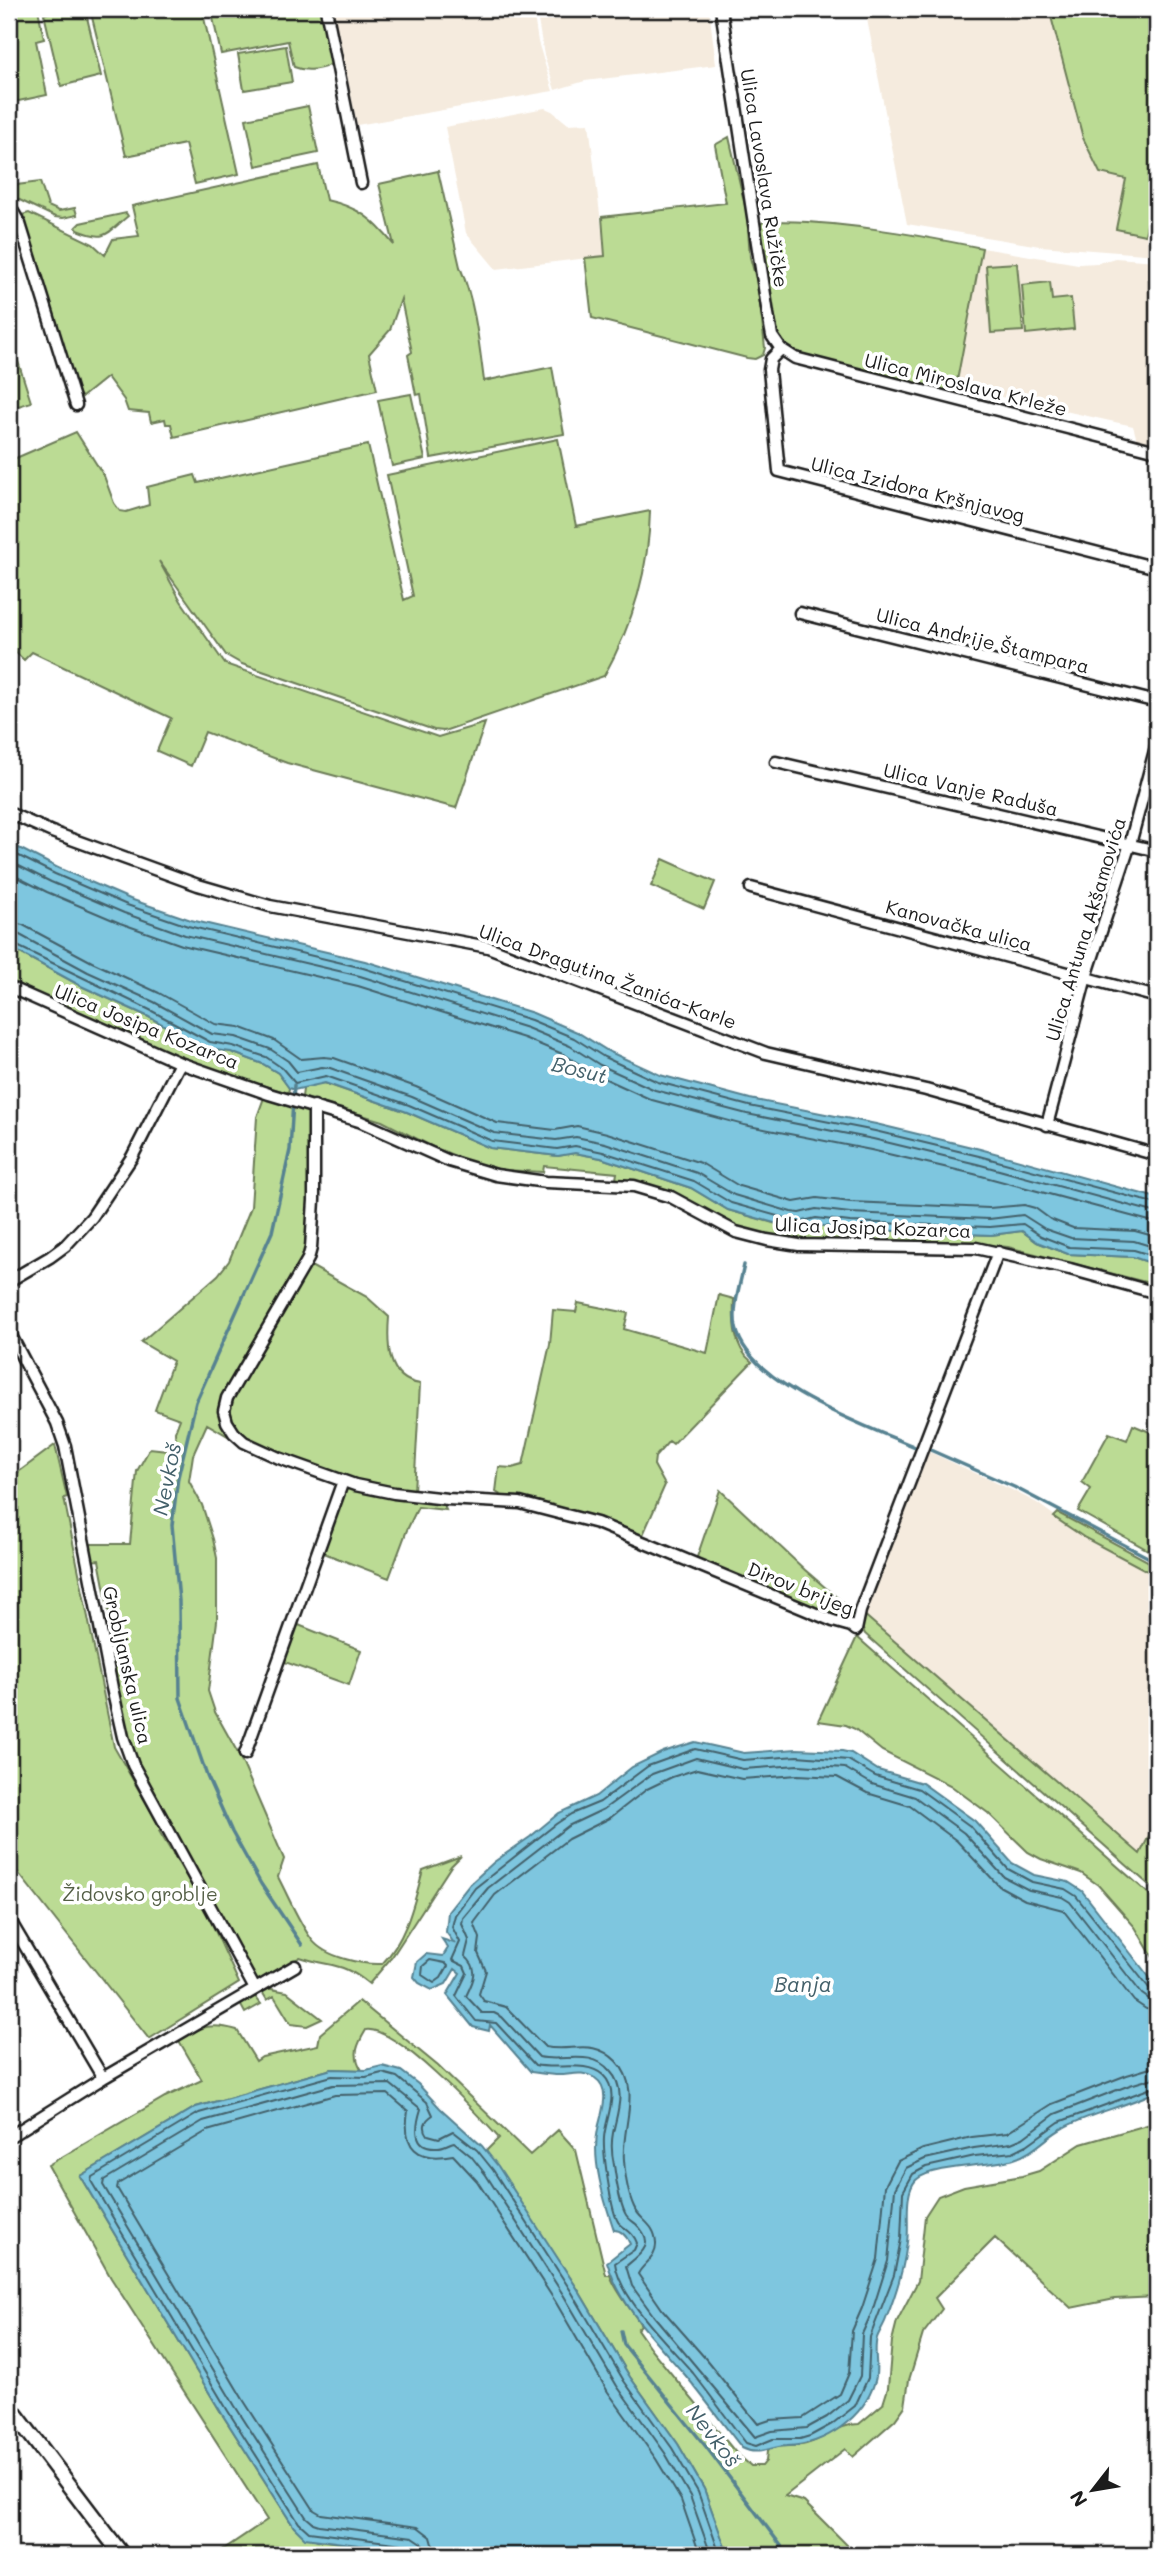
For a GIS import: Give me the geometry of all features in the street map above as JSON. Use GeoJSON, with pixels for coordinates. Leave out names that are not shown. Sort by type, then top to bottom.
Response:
{"type":"FeatureCollection","features":[{"type":"Feature","properties":{"kind":"main road"},"geometry":{"type":"LineString","coordinates":[[9,2406],[122,2555]]}},
{"type":"Feature","properties":{"kind":"street"},"geometry":{"type":"LineString","coordinates":[[326,9],[360,183]]}},
{"type":"Feature","properties":{"kind":"street","name":"Ulica Lavoslava Ružičke"},"geometry":{"type":"LineString","coordinates":[[721,9],[768,314],[772,336],[781,349]]}},
{"type":"Feature","properties":{"kind":"street"},"geometry":{"type":"LineString","coordinates":[[9,205],[20,224],[76,405]]}},
{"type":"Feature","properties":{"kind":"street","name":"Ulica Izidora Kršnjavog"},"geometry":{"type":"LineString","coordinates":[[781,349],[771,359],[769,370],[779,471],[1157,568]]}},
{"type":"Feature","properties":{"kind":"street","name":"Ulica Miroslava Krleže"},"geometry":{"type":"LineString","coordinates":[[781,349],[795,358],[1157,451]]}},
{"type":"Feature","properties":{"kind":"street","name":"Ulica Andrije Štampara"},"geometry":{"type":"LineString","coordinates":[[800,613],[1157,702]]}},
{"type":"Feature","properties":{"kind":"street","name":"Ulica Antuna Akšamovića"},"geometry":{"type":"LineString","coordinates":[[1047,1125],[1086,977],[1129,844],[1157,743]]}},
{"type":"Feature","properties":{"kind":"street","name":"Ulica Vanje Raduša"},"geometry":{"type":"LineString","coordinates":[[776,762],[1157,851]]}},
{"type":"Feature","properties":{"kind":"street","name":"Ulica Dragutina Žanića-Karle"},"geometry":{"type":"LineString","coordinates":[[9,813],[52,832],[198,885],[270,905],[488,947],[766,1053],[926,1090],[1157,1155]]}},
{"type":"Feature","properties":{"kind":"street","name":"Kanovačka ulica"},"geometry":{"type":"LineString","coordinates":[[751,888],[1157,997]]}},
{"type":"Feature","properties":{"kind":"street","name":"Ulica Josipa Kozarca"},"geometry":{"type":"LineString","coordinates":[[9,987],[180,1063],[382,1129],[449,1161],[496,1175],[547,1182],[634,1186],[671,1197],[736,1232],[767,1240],[799,1245],[976,1248],[1157,1293]]}},
{"type":"Feature","properties":{"kind":"street"},"geometry":{"type":"LineString","coordinates":[[9,1281],[57,1252],[74,1238],[92,1217],[132,1157],[180,1063]]}},
{"type":"Feature","properties":{"kind":"street","name":"Dirov brijeg"},"geometry":{"type":"LineString","coordinates":[[309,1105],[311,1248],[304,1268],[227,1398],[224,1411],[227,1422],[244,1442],[343,1481],[413,1495],[520,1503],[597,1523],[856,1630],[860,1611],[998,1252]]}},
{"type":"Feature","properties":{"kind":"street","name":"Grobljanska ulica"},"geometry":{"type":"LineString","coordinates":[[9,1332],[52,1413],[65,1446],[123,1737],[133,1765],[255,1989]]}},
{"type":"Feature","properties":{"kind":"street"},"geometry":{"type":"LineString","coordinates":[[245,1754],[343,1481]]}},
{"type":"Feature","properties":{"kind":"street"},"geometry":{"type":"LineString","coordinates":[[9,1919],[103,2078]]}},
{"type":"Feature","properties":{"kind":"street"},"geometry":{"type":"LineString","coordinates":[[9,2137],[103,2078],[295,1966]]}},
{"type":"Feature","properties":{"kind":"shaded area"},"geometry":{"type":"Polygon","coordinates":[[[333,9],[533,9],[538,42],[553,91],[357,125],[333,9]]]}},
{"type":"Feature","properties":{"kind":"shaded area"},"geometry":{"type":"Polygon","coordinates":[[[536,9],[709,9],[716,65],[585,81],[555,90],[544,55],[536,9]]]}},
{"type":"Feature","properties":{"kind":"shaded area"},"geometry":{"type":"Polygon","coordinates":[[[865,9],[1157,9],[1157,255],[1040,246],[907,224],[865,9]]]}},
{"type":"Feature","properties":{"kind":"shaded area"},"geometry":{"type":"Polygon","coordinates":[[[545,108],[568,124],[589,123],[605,256],[496,269],[466,233],[445,127],[545,108]]]}},
{"type":"Feature","properties":{"kind":"shaded area"},"geometry":{"type":"Polygon","coordinates":[[[982,248],[1078,264],[1098,263],[1115,258],[1157,261],[1157,445],[1137,440],[1133,426],[956,387],[982,248]]]}},
{"type":"Feature","properties":{"kind":"shaded area"},"geometry":{"type":"Polygon","coordinates":[[[927,1451],[1037,1503],[1085,1538],[1157,1576],[1157,1820],[1140,1854],[862,1613],[927,1451]]]}},
{"type":"Feature","properties":{"kind":"green space"},"geometry":{"type":"Polygon","coordinates":[[[9,9],[38,9],[44,39],[36,41],[47,95],[9,103],[9,9]]]}},
{"type":"Feature","properties":{"kind":"green space"},"geometry":{"type":"Polygon","coordinates":[[[65,9],[85,9],[101,76],[61,86],[44,14],[65,9]]]}},
{"type":"Feature","properties":{"kind":"green space"},"geometry":{"type":"Polygon","coordinates":[[[90,9],[202,9],[239,174],[195,184],[185,144],[126,156],[90,9]]]}},
{"type":"Feature","properties":{"kind":"green space"},"geometry":{"type":"Polygon","coordinates":[[[211,9],[322,9],[333,63],[314,70],[294,67],[288,41],[221,54],[211,9]]]}},
{"type":"Feature","properties":{"kind":"green space"},"geometry":{"type":"Polygon","coordinates":[[[1049,9],[1157,9],[1157,185],[1145,235],[1116,229],[1126,179],[1100,173],[1083,138],[1049,9]]]}},
{"type":"Feature","properties":{"kind":"green space"},"geometry":{"type":"Polygon","coordinates":[[[286,46],[292,82],[244,90],[238,54],[286,46]]]}},
{"type":"Feature","properties":{"kind":"green space"},"geometry":{"type":"Polygon","coordinates":[[[308,106],[318,153],[256,166],[246,119],[308,106]]]}},
{"type":"Feature","properties":{"kind":"green space"},"geometry":{"type":"Polygon","coordinates":[[[729,137],[747,214],[750,257],[758,286],[765,348],[763,355],[755,359],[747,358],[592,318],[585,258],[605,256],[602,217],[726,203],[715,145],[729,137]]]}},
{"type":"Feature","properties":{"kind":"green space"},"geometry":{"type":"Polygon","coordinates":[[[318,165],[326,200],[348,206],[365,215],[394,245],[379,184],[438,171],[460,267],[473,308],[484,381],[552,367],[564,434],[431,458],[421,394],[416,395],[408,355],[412,352],[401,299],[390,330],[369,354],[377,390],[174,437],[171,424],[166,424],[165,419],[151,422],[149,413],[128,411],[124,400],[107,377],[80,396],[65,359],[22,215],[29,213],[93,244],[105,255],[113,239],[139,236],[132,206],[318,165]]]}},
{"type":"Feature","properties":{"kind":"green space"},"geometry":{"type":"Polygon","coordinates":[[[40,182],[48,206],[59,211],[75,208],[77,215],[55,217],[9,195],[9,186],[40,182]]]}},
{"type":"Feature","properties":{"kind":"green space"},"geometry":{"type":"Polygon","coordinates":[[[126,213],[128,216],[110,232],[101,236],[78,230],[76,227],[80,223],[126,213]]]}},
{"type":"Feature","properties":{"kind":"green space"},"geometry":{"type":"Polygon","coordinates":[[[765,221],[846,225],[982,248],[956,386],[962,388],[960,395],[793,353],[783,343],[774,324],[759,225],[765,221]]]}},
{"type":"Feature","properties":{"kind":"green space"},"geometry":{"type":"Polygon","coordinates":[[[1017,263],[1023,331],[991,333],[986,265],[1017,263]]]}},
{"type":"Feature","properties":{"kind":"green space"},"geometry":{"type":"Polygon","coordinates":[[[1050,282],[1052,300],[1071,298],[1074,329],[1026,334],[1022,285],[1050,282]]]}},
{"type":"Feature","properties":{"kind":"green space"},"geometry":{"type":"Polygon","coordinates":[[[9,333],[31,402],[9,409],[9,333]]]}},
{"type":"Feature","properties":{"kind":"green space"},"geometry":{"type":"Polygon","coordinates":[[[411,394],[425,459],[392,466],[378,400],[411,394]]]}},
{"type":"Feature","properties":{"kind":"green space"},"geometry":{"type":"Polygon","coordinates":[[[76,432],[104,476],[114,503],[120,511],[126,512],[149,505],[147,487],[195,475],[198,483],[368,445],[404,600],[413,596],[387,475],[558,439],[576,526],[650,511],[646,555],[638,596],[623,637],[604,676],[444,731],[434,730],[242,664],[226,655],[159,561],[181,601],[225,664],[438,737],[485,723],[456,808],[287,763],[205,732],[191,766],[157,751],[171,718],[32,652],[24,660],[9,646],[9,622],[13,617],[9,611],[9,461],[76,432]]]}},
{"type":"Feature","properties":{"kind":"green space"},"geometry":{"type":"Polygon","coordinates":[[[663,859],[715,882],[704,909],[651,886],[663,859]]]}},
{"type":"Feature","properties":{"kind":"green space"},"geometry":{"type":"Polygon","coordinates":[[[9,947],[208,1049],[231,1052],[263,1064],[278,1073],[289,1088],[288,1093],[208,1069],[9,982],[9,947]]]}},
{"type":"Feature","properties":{"kind":"green space"},"geometry":{"type":"Polygon","coordinates":[[[324,1083],[407,1112],[490,1148],[558,1156],[575,1153],[601,1158],[691,1188],[728,1210],[787,1227],[800,1230],[816,1225],[849,1229],[991,1235],[1022,1231],[1037,1242],[1068,1254],[1133,1257],[1157,1265],[1157,1285],[1008,1247],[959,1242],[770,1237],[734,1225],[673,1193],[648,1184],[616,1179],[617,1173],[544,1166],[543,1172],[503,1170],[473,1163],[433,1147],[382,1121],[302,1097],[303,1089],[308,1085],[324,1083]]]}},
{"type":"Feature","properties":{"kind":"green space"},"geometry":{"type":"Polygon","coordinates":[[[265,1095],[310,1110],[309,1230],[303,1262],[222,1402],[232,1434],[228,1436],[207,1424],[193,1455],[189,1481],[202,1505],[217,1558],[217,1621],[208,1691],[215,1712],[239,1755],[284,1859],[278,1877],[307,1933],[318,1946],[354,1961],[382,1964],[404,1932],[423,1870],[461,1856],[451,1866],[392,1957],[369,1984],[343,1968],[300,1957],[259,1982],[254,1981],[137,1765],[128,1741],[107,1645],[115,1643],[99,1560],[90,1561],[86,1544],[130,1544],[137,1471],[150,1448],[176,1451],[175,1432],[180,1419],[155,1410],[173,1361],[141,1342],[218,1275],[229,1261],[251,1207],[257,1117],[265,1095]]]}},
{"type":"Feature","properties":{"kind":"green space"},"geometry":{"type":"Polygon","coordinates":[[[309,1265],[367,1297],[389,1317],[389,1348],[395,1367],[409,1381],[420,1384],[414,1491],[355,1480],[296,1461],[247,1439],[238,1433],[233,1424],[230,1414],[231,1395],[309,1265]]]}},
{"type":"Feature","properties":{"kind":"green space"},"geometry":{"type":"Polygon","coordinates":[[[719,1295],[734,1299],[734,1325],[738,1341],[752,1362],[673,1444],[669,1441],[655,1457],[654,1465],[665,1485],[642,1537],[535,1502],[504,1497],[496,1492],[499,1467],[523,1465],[550,1344],[553,1310],[576,1312],[578,1303],[628,1313],[624,1329],[707,1353],[719,1295]]]}},
{"type":"Feature","properties":{"kind":"green space"},"geometry":{"type":"Polygon","coordinates":[[[1133,1425],[1157,1435],[1157,1555],[1078,1511],[1091,1489],[1082,1482],[1109,1433],[1127,1440],[1133,1425]]]}},
{"type":"Feature","properties":{"kind":"green space","name":"Židovsko groblje"},"geometry":{"type":"Polygon","coordinates":[[[55,1445],[114,1747],[161,1829],[159,1831],[203,1904],[239,1983],[149,2039],[9,1861],[9,1479],[55,1445]]]}},
{"type":"Feature","properties":{"kind":"green space"},"geometry":{"type":"Polygon","coordinates":[[[346,1485],[401,1499],[443,1503],[446,1510],[418,1507],[389,1578],[321,1552],[346,1485]]]}},
{"type":"Feature","properties":{"kind":"green space"},"geometry":{"type":"Polygon","coordinates":[[[720,1490],[855,1613],[849,1620],[844,1621],[696,1560],[720,1490]]]}},
{"type":"Feature","properties":{"kind":"green space"},"geometry":{"type":"Polygon","coordinates":[[[1058,1513],[1157,1566],[1157,1576],[1085,1538],[1054,1517],[1058,1513]]]}},
{"type":"Feature","properties":{"kind":"green space"},"geometry":{"type":"Polygon","coordinates":[[[862,1613],[1140,1854],[1157,1820],[1157,1892],[865,1634],[860,1624],[862,1613]]]}},
{"type":"Feature","properties":{"kind":"green space"},"geometry":{"type":"Polygon","coordinates":[[[296,1624],[361,1650],[349,1685],[282,1661],[296,1624]]]}},
{"type":"Feature","properties":{"kind":"green space"},"geometry":{"type":"Polygon","coordinates":[[[857,1637],[1157,1901],[1157,1964],[1135,1927],[1098,1885],[1081,1873],[1028,1852],[988,1813],[950,1785],[882,1751],[855,1729],[818,1721],[857,1637]]]}},
{"type":"Feature","properties":{"kind":"green space"},"geometry":{"type":"Polygon","coordinates":[[[266,1988],[287,1992],[322,2019],[307,2026],[291,2024],[274,1996],[267,2000],[261,1990],[266,1988]]]}},
{"type":"Feature","properties":{"kind":"green space"},"geometry":{"type":"Polygon","coordinates":[[[253,1994],[261,2004],[245,2013],[239,2002],[253,1994]]]}},
{"type":"Feature","properties":{"kind":"green space"},"geometry":{"type":"Polygon","coordinates":[[[359,2001],[438,2066],[530,2155],[558,2130],[576,2150],[606,2275],[610,2275],[641,2325],[637,2329],[651,2349],[736,2453],[751,2466],[762,2466],[766,2461],[767,2451],[772,2449],[806,2444],[844,2426],[859,2424],[883,2404],[888,2388],[892,2341],[897,2321],[918,2281],[925,2216],[938,2196],[964,2186],[1039,2171],[1081,2144],[1157,2122],[1157,2297],[1115,2299],[1071,2308],[995,2238],[935,2298],[942,2309],[923,2334],[909,2380],[905,2406],[895,2420],[853,2457],[845,2449],[785,2496],[804,2502],[857,2555],[746,2555],[741,2548],[727,2554],[704,2489],[678,2444],[630,2377],[577,2288],[486,2151],[499,2138],[416,2056],[379,2033],[366,2030],[357,2050],[357,2060],[362,2070],[332,2069],[196,2107],[80,2176],[222,2414],[294,2527],[317,2540],[402,2551],[402,2555],[215,2555],[267,2520],[111,2278],[48,2165],[165,2097],[202,2080],[178,2039],[206,2027],[220,2026],[237,2030],[256,2061],[262,2057],[318,2045],[320,2034],[359,2001]]]}},
{"type":"Feature","properties":{"kind":"water","name":"Bosut"},"geometry":{"type":"Polygon","coordinates":[[[9,843],[58,868],[130,899],[191,920],[365,961],[533,1013],[577,1032],[608,1051],[660,1075],[750,1099],[876,1124],[980,1149],[1157,1198],[1157,1265],[1133,1257],[1068,1254],[1037,1242],[1022,1231],[991,1235],[849,1229],[816,1225],[800,1230],[728,1210],[691,1188],[601,1158],[575,1153],[558,1156],[490,1148],[407,1112],[325,1083],[294,1090],[289,1088],[278,1073],[263,1064],[231,1052],[208,1049],[9,947],[9,843]]]}},
{"type":"Feature","properties":{"kind":"water","name":"Banja"},"geometry":{"type":"Polygon","coordinates":[[[695,1742],[744,1753],[797,1749],[842,1751],[851,1753],[878,1770],[922,1783],[975,1821],[1012,1863],[1034,1875],[1068,1882],[1082,1891],[1157,1987],[1157,2091],[1074,2122],[1028,2153],[1014,2159],[935,2171],[916,2180],[908,2201],[908,2235],[904,2262],[893,2300],[877,2338],[876,2376],[870,2394],[852,2418],[829,2435],[815,2441],[759,2451],[742,2448],[686,2376],[640,2323],[613,2279],[607,2262],[630,2244],[624,2234],[614,2230],[600,2180],[596,2141],[604,2095],[600,2083],[585,2074],[555,2075],[531,2072],[490,2025],[489,2031],[473,2027],[447,1995],[460,1973],[455,1969],[446,1984],[432,1990],[414,1977],[417,1962],[426,1954],[443,1956],[448,1948],[442,1939],[454,1943],[446,1932],[448,1912],[470,1884],[494,1862],[559,1813],[596,1796],[632,1767],[663,1752],[695,1742]]]}},
{"type":"Feature","properties":{"kind":"water"},"geometry":{"type":"Polygon","coordinates":[[[382,2066],[401,2071],[418,2084],[482,2146],[498,2166],[577,2288],[630,2377],[678,2444],[704,2489],[728,2555],[434,2555],[305,2538],[294,2527],[222,2414],[80,2176],[196,2107],[332,2069],[366,2070],[382,2066]]]}},
{"type":"Feature","properties":{"kind":"waterway","name":"Nevkoš"},"geometry":{"type":"LineString","coordinates":[[294,1085],[290,1150],[272,1232],[196,1402],[178,1477],[172,1525],[179,1601],[180,1698],[207,1776],[232,1832],[261,1884],[302,1945]]}},
{"type":"Feature","properties":{"kind":"waterway"},"geometry":{"type":"LineString","coordinates":[[744,1265],[735,1320],[745,1349],[763,1368],[812,1401],[915,1447]]}},
{"type":"Feature","properties":{"kind":"waterway"},"geometry":{"type":"LineString","coordinates":[[928,1449],[1014,1487],[1157,1562]]}},
{"type":"Feature","properties":{"kind":"waterway","name":"Nevkoš"},"geometry":{"type":"LineString","coordinates":[[621,2331],[624,2345],[788,2555]]}}]}
